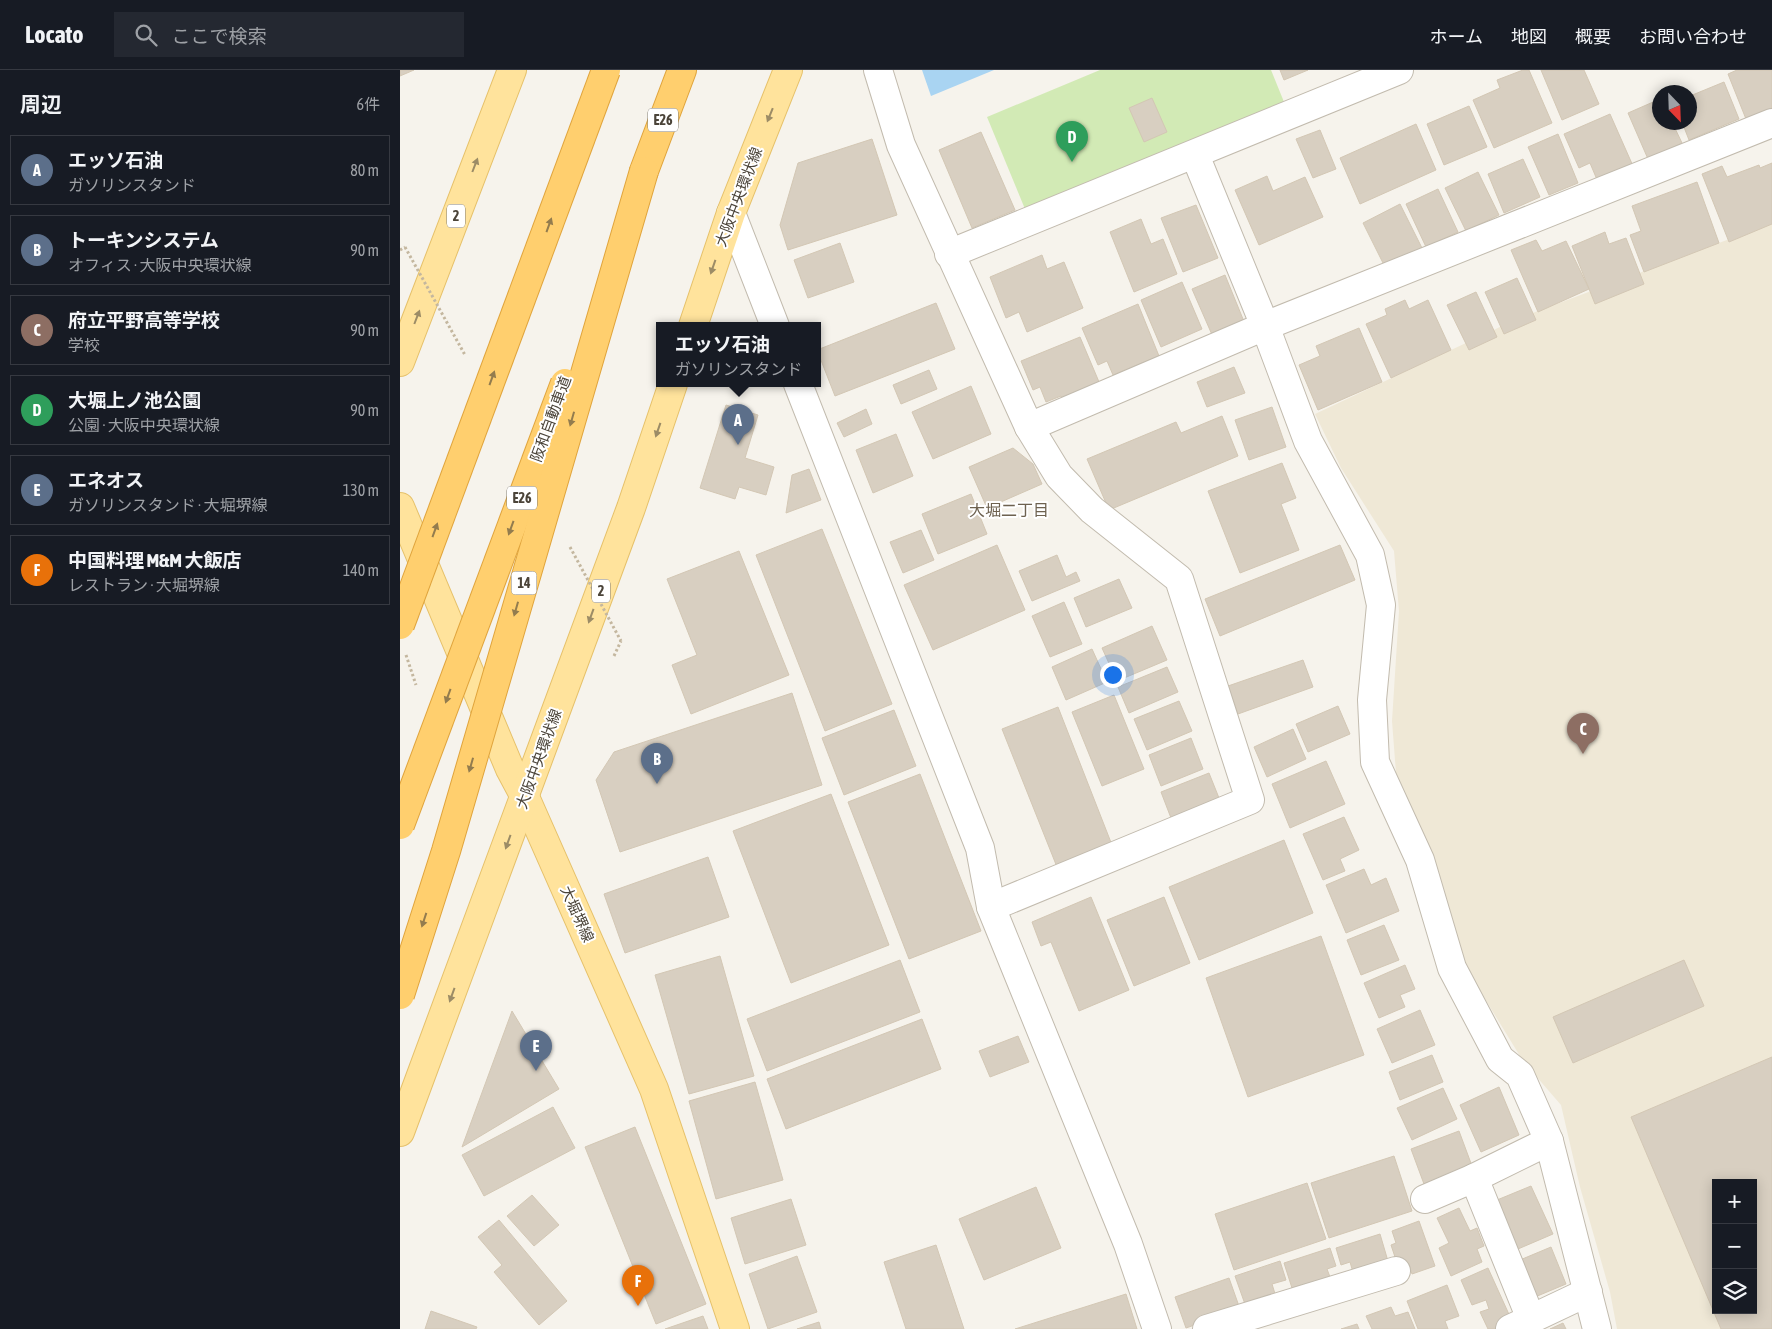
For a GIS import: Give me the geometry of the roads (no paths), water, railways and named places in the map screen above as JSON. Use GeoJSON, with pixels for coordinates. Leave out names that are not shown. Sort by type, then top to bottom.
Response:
{"type":"FeatureCollection","features":[{"type":"Feature","properties":{"kind":"highway"},"geometry":{"type":"LineString","coordinates":[[400,625],[606,70]]}},
{"type":"Feature","properties":{"kind":"highway","name":"阪和自動車道"},"geometry":{"type":"LineString","coordinates":[[400,825],[681,75]]}},
{"type":"Feature","properties":{"kind":"highway","name":"14"},"geometry":{"type":"LineString","coordinates":[[400,995],[446,851],[644,171]]}},
{"type":"Feature","properties":{"kind":"main road","name":"2"},"geometry":{"type":"LineString","coordinates":[[400,362],[512,70]]}},
{"type":"Feature","properties":{"kind":"main road","name":"大阪中央環状線"},"geometry":{"type":"LineString","coordinates":[[694,322],[731,213],[788,70]]}},
{"type":"Feature","properties":{"kind":"main road","name":"大阪中央環状線"},"geometry":{"type":"LineString","coordinates":[[400,1132],[631,508],[672,387]]}},
{"type":"Feature","properties":{"kind":"main road","name":"大堀堺線"},"geometry":{"type":"LineString","coordinates":[[400,507],[510,769],[525,797],[654,1089],[735,1329]]}},
{"type":"Feature","properties":{"kind":"street"},"geometry":{"type":"LineString","coordinates":[[878,70],[901,145],[1029,427],[1059,476],[1092,510],[1179,579],[1250,800],[991,907]]}},
{"type":"Feature","properties":{"kind":"street"},"geometry":{"type":"LineString","coordinates":[[950,254],[1399,70]]}},
{"type":"Feature","properties":{"kind":"street"},"geometry":{"type":"LineString","coordinates":[[1029,427],[1265,326],[1772,123]]}},
{"type":"Feature","properties":{"kind":"street"},"geometry":{"type":"LineString","coordinates":[[1195,155],[1265,326],[1308,441],[1370,555],[1381,606],[1372,700],[1375,762],[1420,860],[1452,968],[1500,1059],[1520,1075],[1549,1141],[1597,1329]]}},
{"type":"Feature","properties":{"kind":"street"},"geometry":{"type":"LineString","coordinates":[[731,213],[773,322]]}},
{"type":"Feature","properties":{"kind":"street"},"geometry":{"type":"LineString","coordinates":[[799,387],[980,848],[991,907],[1128,1244],[1157,1329]]}},
{"type":"Feature","properties":{"kind":"street"},"geometry":{"type":"LineString","coordinates":[[1425,1199],[1474,1178],[1549,1141]]}},
{"type":"Feature","properties":{"kind":"street"},"geometry":{"type":"LineString","coordinates":[[1474,1178],[1520,1324],[1588,1292]]}},
{"type":"Feature","properties":{"kind":"street"},"geometry":{"type":"LineString","coordinates":[[1207,1329],[1396,1271]]}},
{"type":"Feature","properties":{"kind":"water"},"geometry":{"type":"Polygon","coordinates":[[[922,70],[994,70],[931,96],[922,70]]]}},
{"type":"Feature","properties":{"kind":"place","name":"大堀上ノ池公園"},"geometry":{"type":"Point","coordinates":[1072,162]}},
{"type":"Feature","properties":{"kind":"place","name":"エッソ石油"},"geometry":{"type":"Point","coordinates":[738,445]}},
{"type":"Feature","properties":{"kind":"place","name":"府立平野高等学校"},"geometry":{"type":"Point","coordinates":[1583,754]}},
{"type":"Feature","properties":{"kind":"place","name":"トーキンシステム"},"geometry":{"type":"Point","coordinates":[657,784]}},
{"type":"Feature","properties":{"kind":"place","name":"エネオス"},"geometry":{"type":"Point","coordinates":[536,1071]}},
{"type":"Feature","properties":{"kind":"place","name":"中国料理 M&M 大飯店"},"geometry":{"type":"Point","coordinates":[638,1306]}},
{"type":"Feature","properties":{"kind":"district","name":"大堀二丁目"},"geometry":{"type":"Point","coordinates":[1009,510]}}]}
